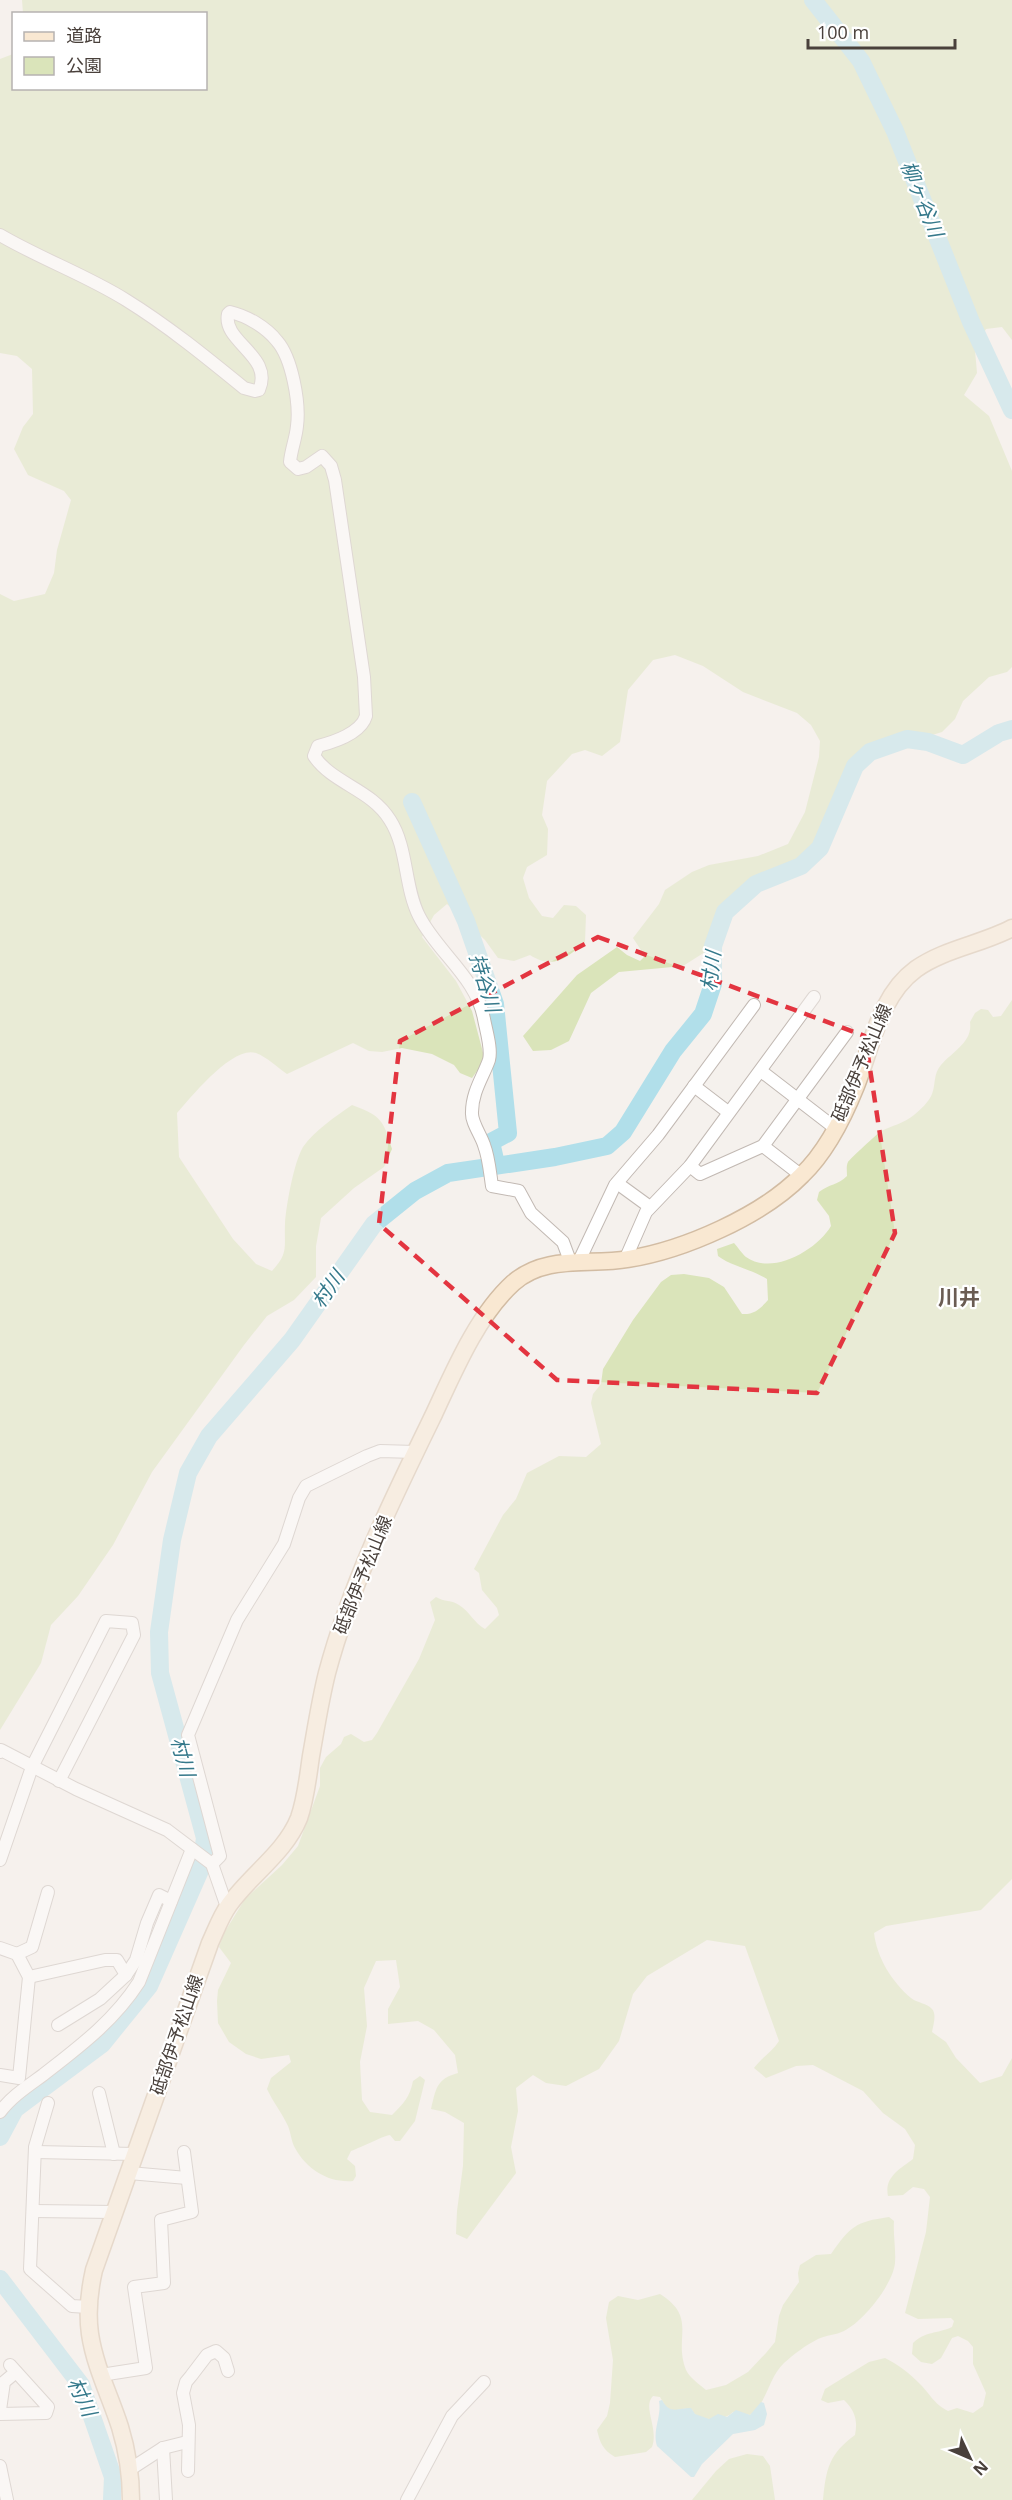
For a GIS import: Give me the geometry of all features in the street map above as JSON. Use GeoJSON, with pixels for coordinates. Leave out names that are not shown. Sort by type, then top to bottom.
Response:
{"type":"FeatureCollection","features":[{"type":"Feature","properties":{"kind":"main road","name":"砥部伊予松山線"},"geometry":{"type":"LineString","coordinates":[[131,2500],[129,2470],[120,2427],[101,2375],[90,2333],[88,2307],[94,2270],[198,1976],[227,1907],[283,1845],[298,1819],[306,1788],[319,1704],[343,1617],[415,1452],[465,1349],[489,1313],[514,1282],[540,1267],[575,1261],[625,1260],[698,1240],[775,1198],[802,1176],[835,1128],[857,1084],[885,1005],[893,991],[915,969],[930,960],[986,941],[1012,928]]}},
{"type":"Feature","properties":{"kind":"street"},"geometry":{"type":"LineString","coordinates":[[0,234],[31,252],[88,278],[126,300],[166,327],[244,388],[259,390],[263,382],[262,372],[247,349],[230,330],[226,321],[228,314],[241,315],[254,322],[278,342],[292,375],[296,402],[297,425],[290,462],[298,469],[306,467],[322,456],[330,466],[335,480],[364,677],[366,716],[364,722],[357,729],[318,746],[314,756],[320,766],[368,795],[381,806],[392,821],[398,834],[410,895],[419,916],[437,946],[467,981],[476,996],[484,1016],[490,1057],[475,1093],[471,1114],[485,1147],[492,1186],[519,1191],[531,1213],[563,1242],[575,1261],[616,1183],[657,1135],[754,1005]]}},
{"type":"Feature","properties":{"kind":"street"},"geometry":{"type":"LineString","coordinates":[[625,1260],[646,1212],[690,1166],[814,997]]}},
{"type":"Feature","properties":{"kind":"street"},"geometry":{"type":"LineString","coordinates":[[690,1166],[700,1174],[763,1146],[796,1098],[848,1032]]}},
{"type":"Feature","properties":{"kind":"street"},"geometry":{"type":"LineString","coordinates":[[761,1071],[835,1128]]}},
{"type":"Feature","properties":{"kind":"street"},"geometry":{"type":"LineString","coordinates":[[694,1086],[728,1112]]}},
{"type":"Feature","properties":{"kind":"street"},"geometry":{"type":"LineString","coordinates":[[763,1146],[802,1176]]}},
{"type":"Feature","properties":{"kind":"street"},"geometry":{"type":"LineString","coordinates":[[616,1183],[651,1207]]}},
{"type":"Feature","properties":{"kind":"street"},"geometry":{"type":"LineString","coordinates":[[212,1864],[220,1856],[188,1735],[237,1620],[284,1544],[299,1498],[306,1485],[380,1451],[415,1452]]}},
{"type":"Feature","properties":{"kind":"street"},"geometry":{"type":"LineString","coordinates":[[0,1860],[32,1767],[106,1621],[132,1623],[134,1635],[59,1781]]}},
{"type":"Feature","properties":{"kind":"street"},"geometry":{"type":"LineString","coordinates":[[0,1752],[1,1750],[59,1781],[167,1830],[212,1864],[227,1907]]}},
{"type":"Feature","properties":{"kind":"street"},"geometry":{"type":"LineString","coordinates":[[0,2112],[117,2014],[139,1982],[171,1901],[194,1851]]}},
{"type":"Feature","properties":{"kind":"street"},"geometry":{"type":"LineString","coordinates":[[17,1954],[32,1947],[48,1892]]}},
{"type":"Feature","properties":{"kind":"street"},"geometry":{"type":"LineString","coordinates":[[58,2025],[100,1999],[126,1975],[136,1960],[147,1923],[159,1895],[171,1901]]}},
{"type":"Feature","properties":{"kind":"street"},"geometry":{"type":"LineString","coordinates":[[0,1948],[17,1954],[29,1977],[19,2078],[0,2075]]}},
{"type":"Feature","properties":{"kind":"street"},"geometry":{"type":"LineString","coordinates":[[29,1977],[105,1960],[117,1960],[126,1975]]}},
{"type":"Feature","properties":{"kind":"street"},"geometry":{"type":"LineString","coordinates":[[99,2092],[114,2154]]}},
{"type":"Feature","properties":{"kind":"street"},"geometry":{"type":"LineString","coordinates":[[48,2103],[35,2152],[30,2269],[72,2306],[88,2307]]}},
{"type":"Feature","properties":{"kind":"street"},"geometry":{"type":"LineString","coordinates":[[35,2152],[135,2154]]}},
{"type":"Feature","properties":{"kind":"street"},"geometry":{"type":"LineString","coordinates":[[101,2375],[146,2368],[134,2287],[164,2283],[161,2220],[192,2212],[184,2152]]}},
{"type":"Feature","properties":{"kind":"street"},"geometry":{"type":"LineString","coordinates":[[129,2173],[187,2178]]}},
{"type":"Feature","properties":{"kind":"street"},"geometry":{"type":"LineString","coordinates":[[33,2211],[115,2212]]}},
{"type":"Feature","properties":{"kind":"street"},"geometry":{"type":"LineString","coordinates":[[188,2471],[189,2425],[183,2393],[186,2382],[207,2355],[216,2351],[225,2358],[228,2371]]}},
{"type":"Feature","properties":{"kind":"street"},"geometry":{"type":"LineString","coordinates":[[13,2368],[48,2407],[46,2413],[0,2412],[4,2382],[13,2368]]}},
{"type":"Feature","properties":{"kind":"street"},"geometry":{"type":"LineString","coordinates":[[407,2500],[452,2416],[484,2382]]}},
{"type":"Feature","properties":{"kind":"street"},"geometry":{"type":"LineString","coordinates":[[129,2470],[164,2448],[187,2442]]}},
{"type":"Feature","properties":{"kind":"street"},"geometry":{"type":"LineString","coordinates":[[164,2448],[166,2500]]}},
{"type":"Feature","properties":{"kind":"street"},"geometry":{"type":"LineString","coordinates":[[0,2466],[7,2500]]}},
{"type":"Feature","properties":{"kind":"highlighted area"},"geometry":{"type":"Polygon","coordinates":[[[598,937],[865,1036],[895,1233],[817,1393],[557,1380],[379,1224],[400,1041],[598,937]]]}},
{"type":"Feature","properties":{"kind":"green space"},"geometry":{"type":"Polygon","coordinates":[[[22,0],[1012,0],[1012,340],[1002,327],[986,329],[975,350],[977,373],[964,395],[989,416],[1012,471],[1012,667],[1007,672],[989,677],[963,701],[955,719],[942,732],[929,736],[905,732],[867,746],[849,760],[815,846],[795,863],[756,879],[716,918],[705,952],[683,966],[619,972],[591,993],[569,1041],[551,1050],[533,1051],[523,1036],[577,975],[617,947],[640,961],[645,956],[633,938],[659,904],[665,890],[692,872],[709,865],[758,856],[788,844],[805,812],[819,757],[820,741],[811,725],[797,713],[743,692],[703,666],[675,655],[653,660],[628,690],[620,742],[602,756],[585,750],[572,754],[547,781],[542,815],[548,829],[547,855],[527,867],[523,878],[529,898],[542,916],[553,918],[564,905],[576,906],[586,915],[585,942],[566,957],[553,962],[546,962],[530,955],[514,961],[498,958],[485,940],[447,904],[434,915],[422,937],[456,981],[472,1011],[485,1060],[472,1078],[460,1073],[454,1065],[432,1054],[402,1048],[382,1052],[369,1051],[353,1043],[287,1074],[260,1055],[247,1053],[225,1064],[202,1085],[177,1113],[179,1157],[233,1239],[256,1264],[272,1271],[283,1254],[287,1206],[297,1163],[303,1147],[313,1135],[352,1105],[369,1112],[379,1120],[386,1131],[392,1149],[384,1167],[354,1188],[321,1218],[316,1246],[316,1277],[294,1300],[267,1316],[152,1472],[113,1545],[78,1596],[51,1625],[41,1663],[0,1730],[0,594],[14,601],[45,594],[54,573],[57,550],[71,500],[64,491],[28,475],[14,449],[23,427],[33,414],[32,369],[17,356],[0,353],[0,59],[12,54],[12,90],[207,90],[207,12],[23,12],[22,0]]]}},
{"type":"Feature","properties":{"kind":"green space"},"geometry":{"type":"Polygon","coordinates":[[[1012,1000],[1012,1879],[981,1910],[886,1926],[874,1933],[878,1951],[892,1977],[911,1998],[932,2009],[934,2017],[932,2032],[946,2042],[956,2058],[980,2083],[1002,2076],[1012,2058],[1012,2500],[823,2500],[830,2463],[839,2449],[855,2435],[856,2425],[855,2416],[844,2400],[828,2403],[821,2400],[825,2389],[869,2362],[885,2358],[908,2373],[935,2402],[948,2411],[957,2408],[973,2413],[983,2406],[986,2393],[973,2364],[973,2347],[968,2341],[958,2336],[952,2338],[941,2358],[932,2364],[921,2362],[912,2354],[913,2343],[918,2339],[952,2327],[954,2321],[951,2318],[918,2319],[905,2313],[926,2232],[930,2197],[924,2189],[913,2187],[903,2195],[888,2196],[887,2189],[894,2174],[913,2159],[915,2145],[905,2129],[883,2113],[863,2091],[813,2065],[796,2066],[766,2078],[754,2068],[779,2041],[745,1946],[707,1940],[647,1976],[633,1994],[619,2041],[599,2069],[566,2086],[546,2083],[533,2075],[516,2088],[518,2111],[511,2147],[516,2173],[467,2239],[456,2234],[463,2166],[464,2123],[445,2112],[431,2109],[436,2090],[441,2082],[458,2073],[455,2055],[434,2030],[418,2021],[388,2024],[388,2009],[400,1987],[396,1960],[376,1961],[364,1988],[367,2026],[360,2062],[362,2100],[370,2112],[392,2115],[406,2100],[413,2081],[420,2076],[425,2080],[415,2121],[400,2141],[395,2141],[390,2135],[351,2151],[347,2159],[355,2166],[356,2176],[353,2181],[344,2181],[320,2174],[300,2156],[288,2126],[267,2089],[271,2078],[291,2062],[289,2055],[261,2059],[246,2054],[229,2042],[218,2023],[218,1990],[231,1963],[219,1947],[224,1933],[245,1899],[282,1865],[298,1846],[320,1786],[320,1768],[326,1757],[341,1744],[344,1737],[351,1734],[364,1742],[372,1740],[377,1733],[419,1659],[435,1620],[430,1602],[436,1597],[456,1603],[485,1629],[499,1615],[497,1608],[482,1590],[479,1573],[474,1569],[503,1515],[516,1499],[527,1473],[559,1456],[586,1457],[601,1444],[591,1403],[593,1394],[601,1384],[603,1369],[633,1320],[661,1282],[671,1275],[684,1274],[709,1278],[724,1287],[742,1314],[754,1312],[760,1308],[768,1300],[767,1279],[724,1260],[718,1256],[717,1249],[734,1243],[746,1257],[768,1264],[793,1258],[815,1244],[831,1226],[829,1216],[817,1200],[819,1192],[847,1176],[848,1162],[881,1131],[910,1118],[927,1103],[932,1094],[938,1068],[965,1041],[975,1013],[981,1009],[988,1010],[993,1017],[1001,1016],[1012,1000]]]}},
{"type":"Feature","properties":{"kind":"green space"},"geometry":{"type":"Polygon","coordinates":[[[889,2217],[894,2221],[895,2263],[889,2281],[876,2301],[852,2326],[814,2341],[784,2363],[774,2376],[761,2404],[750,2415],[733,2412],[720,2418],[709,2419],[699,2417],[692,2410],[673,2411],[666,2407],[660,2397],[653,2396],[649,2406],[654,2433],[652,2447],[646,2452],[615,2457],[605,2449],[597,2430],[607,2416],[610,2403],[613,2360],[606,2318],[609,2302],[618,2296],[638,2300],[660,2294],[678,2311],[682,2329],[683,2358],[688,2373],[706,2390],[726,2385],[748,2372],[775,2342],[783,2305],[799,2282],[800,2265],[816,2255],[831,2254],[849,2231],[855,2227],[868,2221],[889,2217]]]}},
{"type":"Feature","properties":{"kind":"green space"},"geometry":{"type":"Polygon","coordinates":[[[747,2454],[763,2456],[770,2466],[775,2500],[692,2500],[729,2459],[747,2454]]]}},
{"type":"Feature","properties":{"kind":"water"},"geometry":{"type":"Polygon","coordinates":[[[662,2400],[668,2408],[691,2408],[695,2414],[709,2419],[718,2414],[727,2417],[736,2410],[750,2415],[761,2402],[764,2403],[767,2414],[764,2425],[755,2430],[733,2434],[702,2464],[694,2477],[691,2477],[657,2446],[659,2401],[662,2400]]]}},
{"type":"Feature","properties":{"kind":"waterway","name":"柳ヶ谷川"},"geometry":{"type":"LineString","coordinates":[[813,0],[861,61],[895,131],[971,322],[1012,410]]}},
{"type":"Feature","properties":{"kind":"waterway","name":"村川"},"geometry":{"type":"LineString","coordinates":[[0,2137],[15,2109],[102,2044],[149,1986],[201,1868],[205,1838],[160,1673],[159,1632],[172,1540],[188,1473],[209,1436],[292,1340],[374,1224],[415,1191],[448,1173],[555,1157],[607,1146],[623,1132],[673,1051],[703,1014],[713,984],[713,946],[725,912],[756,884],[801,866],[820,848],[855,766],[870,752],[907,739],[928,742],[963,755],[999,733],[1012,729]]}},
{"type":"Feature","properties":{"kind":"waterway","name":"持谷川"},"geometry":{"type":"LineString","coordinates":[[412,802],[466,921],[495,1004],[508,1133],[491,1142],[496,1164]]}},
{"type":"Feature","properties":{"kind":"waterway","name":"村川"},"geometry":{"type":"LineString","coordinates":[[0,2279],[81,2385],[113,2477],[112,2500]]}},
{"type":"Feature","properties":{"kind":"district","name":"川井"},"geometry":{"type":"Point","coordinates":[959,1298]}}]}
